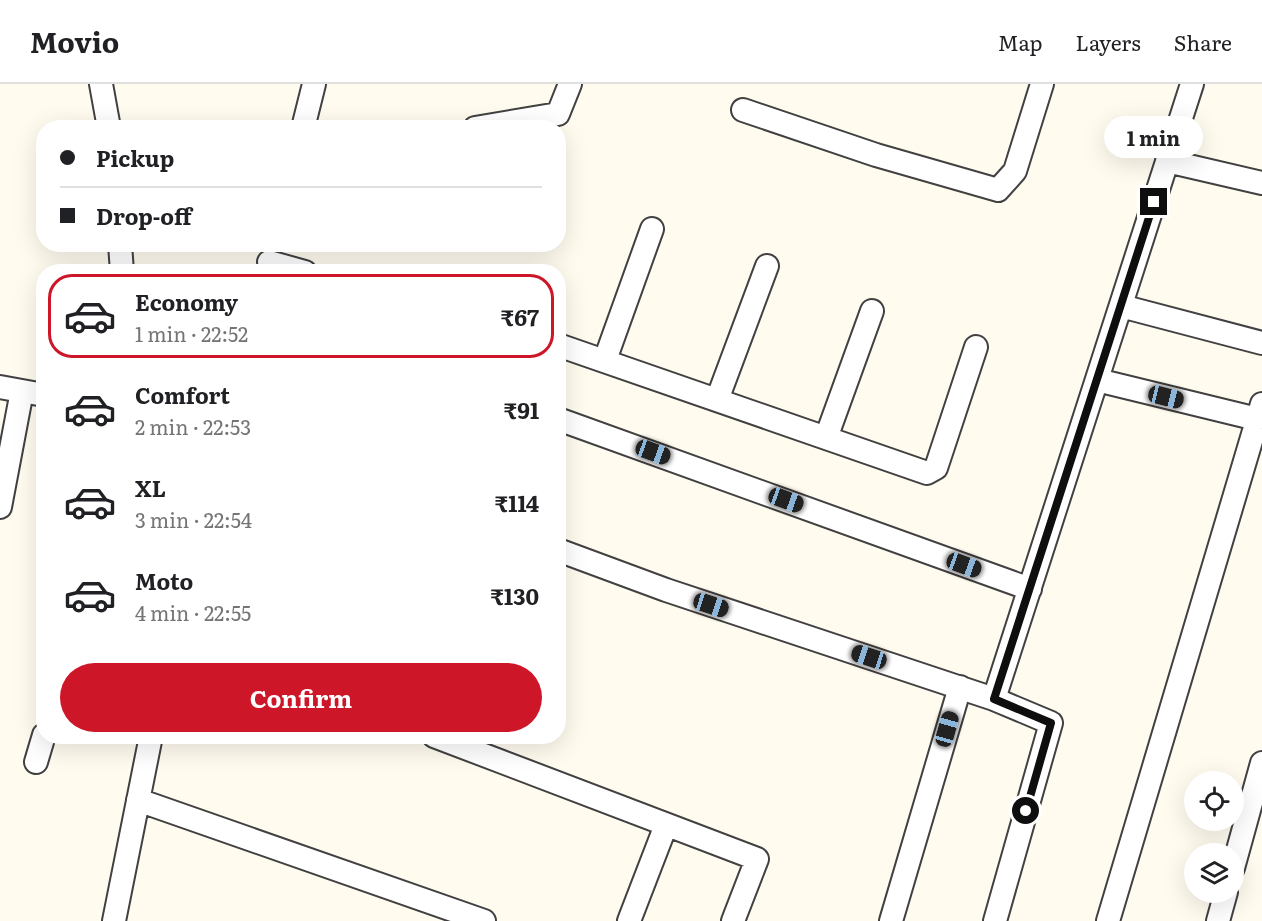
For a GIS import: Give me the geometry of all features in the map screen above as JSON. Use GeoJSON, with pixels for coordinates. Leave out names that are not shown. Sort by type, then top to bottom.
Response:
{"type":"FeatureCollection","features":[{"type":"Feature","properties":{"kind":"street"},"geometry":{"type":"LineString","coordinates":[[101,84],[108,120]]}},
{"type":"Feature","properties":{"kind":"street"},"geometry":{"type":"LineString","coordinates":[[306,120],[314,84]]}},
{"type":"Feature","properties":{"kind":"street"},"geometry":{"type":"LineString","coordinates":[[522,120],[558,114],[570,84]]}},
{"type":"Feature","properties":{"kind":"street"},"geometry":{"type":"LineString","coordinates":[[743,110],[876,155],[998,190],[1015,171],[1042,84]]}},
{"type":"Feature","properties":{"kind":"street"},"geometry":{"type":"LineString","coordinates":[[994,699],[1192,84]]}},
{"type":"Feature","properties":{"kind":"street"},"geometry":{"type":"LineString","coordinates":[[1167,161],[1262,183]]}},
{"type":"Feature","properties":{"kind":"street"},"geometry":{"type":"LineString","coordinates":[[604,360],[652,229]]}},
{"type":"Feature","properties":{"kind":"street"},"geometry":{"type":"LineString","coordinates":[[717,400],[767,266]]}},
{"type":"Feature","properties":{"kind":"street"},"geometry":{"type":"LineString","coordinates":[[1121,306],[1262,343]]}},
{"type":"Feature","properties":{"kind":"street"},"geometry":{"type":"LineString","coordinates":[[826,438],[872,311]]}},
{"type":"Feature","properties":{"kind":"street"},"geometry":{"type":"LineString","coordinates":[[566,348],[919,471],[932,472],[936,468],[976,346]]}},
{"type":"Feature","properties":{"kind":"street"},"geometry":{"type":"LineString","coordinates":[[1097,380],[1260,411],[1108,921]]}},
{"type":"Feature","properties":{"kind":"street"},"geometry":{"type":"LineString","coordinates":[[0,507],[22,391]]}},
{"type":"Feature","properties":{"kind":"street"},"geometry":{"type":"LineString","coordinates":[[566,422],[1030,589]]}},
{"type":"Feature","properties":{"kind":"street"},"geometry":{"type":"LineString","coordinates":[[566,553],[666,590],[960,687],[1051,723],[995,921]]}},
{"type":"Feature","properties":{"kind":"street"},"geometry":{"type":"LineString","coordinates":[[891,921],[960,687]]}},
{"type":"Feature","properties":{"kind":"street"},"geometry":{"type":"LineString","coordinates":[[36,762],[41,744]]}},
{"type":"Feature","properties":{"kind":"street"},"geometry":{"type":"LineString","coordinates":[[114,921],[149,744]]}},
{"type":"Feature","properties":{"kind":"street"},"geometry":{"type":"LineString","coordinates":[[455,744],[757,859],[733,921]]}},
{"type":"Feature","properties":{"kind":"street"},"geometry":{"type":"LineString","coordinates":[[1240,843],[1262,764]]}},
{"type":"Feature","properties":{"kind":"street"},"geometry":{"type":"LineString","coordinates":[[138,800],[484,921]]}},
{"type":"Feature","properties":{"kind":"street"},"geometry":{"type":"LineString","coordinates":[[629,921],[666,825]]}},
{"type":"Feature","properties":{"kind":"street"},"geometry":{"type":"LineString","coordinates":[[1218,921],[1223,903]]}},
{"type":"Feature","properties":{"kind":"route"},"geometry":{"type":"LineString","coordinates":[[1026,811],[1051,723],[994,699],[1154,202]]}}]}
